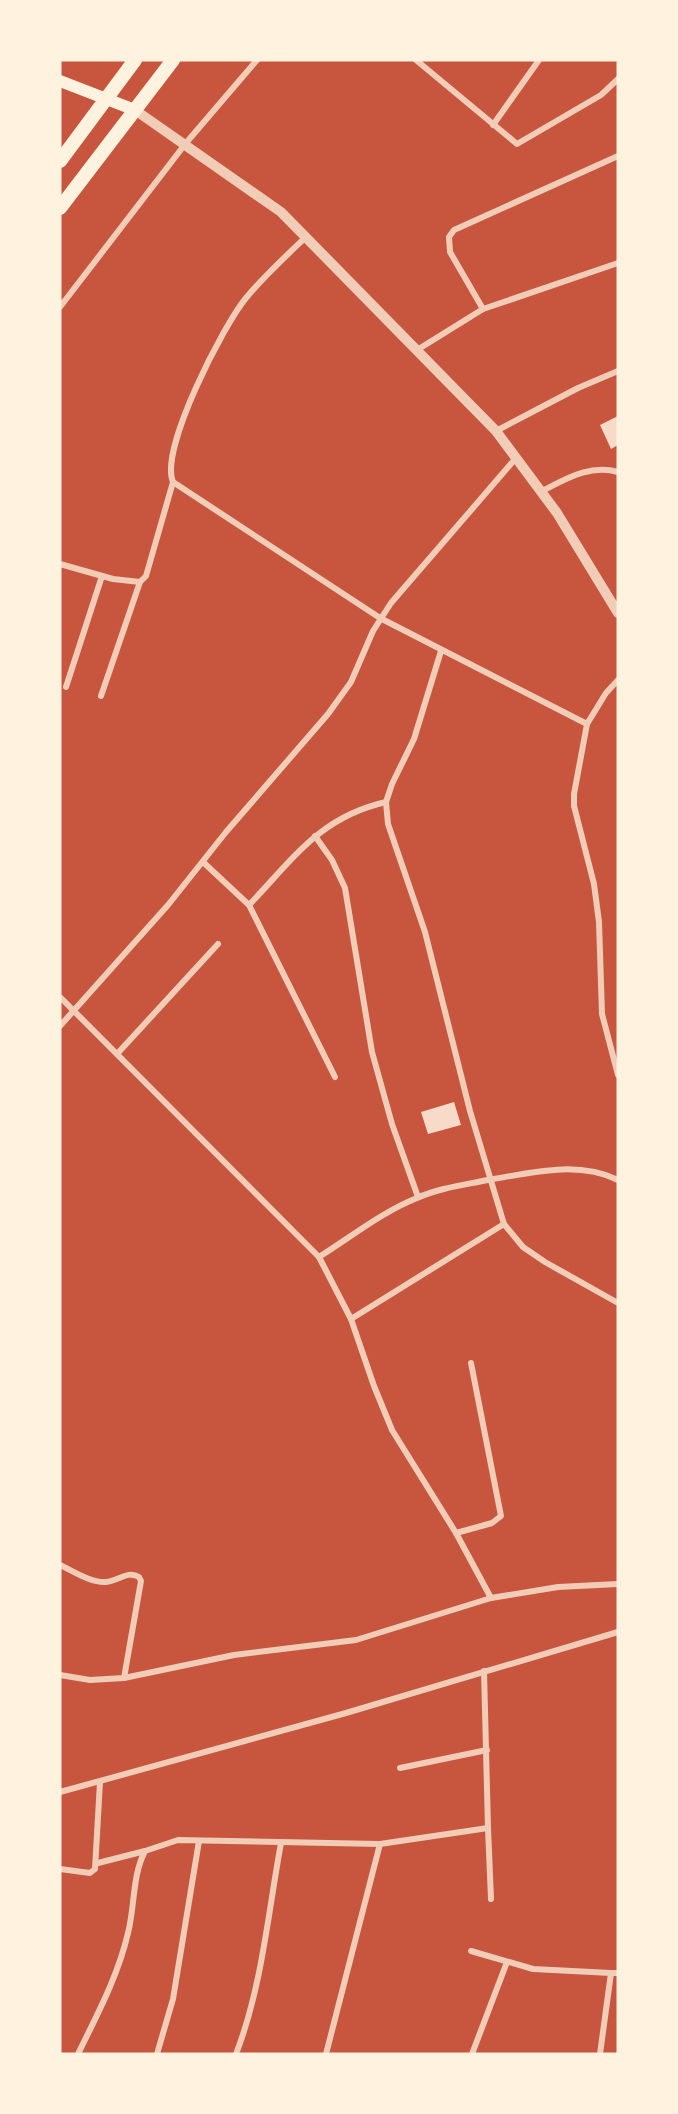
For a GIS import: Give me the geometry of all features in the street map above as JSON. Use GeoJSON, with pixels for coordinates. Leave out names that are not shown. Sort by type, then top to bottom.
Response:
{"type":"FeatureCollection","features":[{"type":"Feature","properties":{"kind":"highway"},"geometry":{"type":"LineString","coordinates":[[60,161],[135,60]]}},
{"type":"Feature","properties":{"kind":"highway"},"geometry":{"type":"LineString","coordinates":[[60,208],[173,60]]}},
{"type":"Feature","properties":{"kind":"main road"},"geometry":{"type":"LineString","coordinates":[[60,81],[135,110]]}},
{"type":"Feature","properties":{"kind":"street"},"geometry":{"type":"LineString","coordinates":[[60,307],[186,143],[257,60]]}},
{"type":"Feature","properties":{"kind":"street"},"geometry":{"type":"LineString","coordinates":[[416,60],[513,142],[523,143],[601,95],[618,79]]}},
{"type":"Feature","properties":{"kind":"street"},"geometry":{"type":"LineString","coordinates":[[493,125],[539,60]]}},
{"type":"Feature","properties":{"kind":"street"},"geometry":{"type":"LineString","coordinates":[[135,110],[186,143],[281,212],[496,431],[542,491],[618,613]]}},
{"type":"Feature","properties":{"kind":"street"},"geometry":{"type":"LineString","coordinates":[[483,309],[450,252],[449,237],[454,230],[618,156]]}},
{"type":"Feature","properties":{"kind":"street"},"geometry":{"type":"LineString","coordinates":[[101,696],[140,582],[146,576],[173,482],[169,468],[195,389],[228,326],[245,300],[267,274],[307,236]]}},
{"type":"Feature","properties":{"kind":"street"},"geometry":{"type":"LineString","coordinates":[[417,350],[483,309],[618,263]]}},
{"type":"Feature","properties":{"kind":"street"},"geometry":{"type":"LineString","coordinates":[[496,431],[578,388],[618,371]]}},
{"type":"Feature","properties":{"kind":"street"},"geometry":{"type":"LineString","coordinates":[[60,1026],[203,862],[342,696],[358,669],[380,618],[413,575],[516,458]]}},
{"type":"Feature","properties":{"kind":"street"},"geometry":{"type":"LineString","coordinates":[[542,491],[590,470],[604,468],[618,472]]}},
{"type":"Feature","properties":{"kind":"street"},"geometry":{"type":"LineString","coordinates":[[173,482],[380,618],[587,724]]}},
{"type":"Feature","properties":{"kind":"street"},"geometry":{"type":"LineString","coordinates":[[60,564],[102,576],[140,582]]}},
{"type":"Feature","properties":{"kind":"street"},"geometry":{"type":"LineString","coordinates":[[66,687],[102,576]]}},
{"type":"Feature","properties":{"kind":"street"},"geometry":{"type":"LineString","coordinates":[[441,651],[414,739],[386,802],[388,824],[425,932],[489,1180],[504,1224],[523,1247],[618,1303]]}},
{"type":"Feature","properties":{"kind":"street"},"geometry":{"type":"LineString","coordinates":[[618,680],[606,693],[587,724],[574,794],[574,806],[594,884],[599,922],[602,1014],[618,1075]]}},
{"type":"Feature","properties":{"kind":"street"},"geometry":{"type":"LineString","coordinates":[[249,905],[315,836],[342,816],[359,808],[386,802]]}},
{"type":"Feature","properties":{"kind":"street"},"geometry":{"type":"LineString","coordinates":[[315,836],[332,860],[345,888],[372,1052],[388,1113],[418,1197]]}},
{"type":"Feature","properties":{"kind":"street"},"geometry":{"type":"LineString","coordinates":[[203,862],[249,905],[335,1077]]}},
{"type":"Feature","properties":{"kind":"street"},"geometry":{"type":"LineString","coordinates":[[117,1054],[218,944]]}},
{"type":"Feature","properties":{"kind":"street"},"geometry":{"type":"LineString","coordinates":[[60,997],[274,1209],[319,1257],[351,1319],[380,1402],[393,1430],[456,1533],[491,1598]]}},
{"type":"Feature","properties":{"kind":"street"},"geometry":{"type":"LineString","coordinates":[[319,1257],[418,1197],[453,1186],[558,1170],[597,1172],[618,1180]]}},
{"type":"Feature","properties":{"kind":"street"},"geometry":{"type":"LineString","coordinates":[[351,1319],[504,1224]]}},
{"type":"Feature","properties":{"kind":"street"},"geometry":{"type":"LineString","coordinates":[[456,1533],[492,1523],[501,1516],[471,1363]]}},
{"type":"Feature","properties":{"kind":"street"},"geometry":{"type":"LineString","coordinates":[[60,1565],[100,1581],[114,1580],[130,1574],[139,1577],[141,1581],[124,1678]]}},
{"type":"Feature","properties":{"kind":"street"},"geometry":{"type":"LineString","coordinates":[[60,1676],[90,1680],[124,1678],[234,1655],[356,1640],[491,1598],[558,1587],[618,1584]]}},
{"type":"Feature","properties":{"kind":"street"},"geometry":{"type":"LineString","coordinates":[[60,1792],[618,1632]]}},
{"type":"Feature","properties":{"kind":"street"},"geometry":{"type":"LineString","coordinates":[[484,1671],[491,1899]]}},
{"type":"Feature","properties":{"kind":"street"},"geometry":{"type":"LineString","coordinates":[[400,1768],[487,1750]]}},
{"type":"Feature","properties":{"kind":"street"},"geometry":{"type":"LineString","coordinates":[[98,1863],[100,1782]]}},
{"type":"Feature","properties":{"kind":"street"},"geometry":{"type":"LineString","coordinates":[[60,1869],[90,1873],[98,1863],[178,1840],[380,1844],[488,1828]]}},
{"type":"Feature","properties":{"kind":"street"},"geometry":{"type":"LineString","coordinates":[[157,2054],[173,1999],[199,1841]]}},
{"type":"Feature","properties":{"kind":"street"},"geometry":{"type":"LineString","coordinates":[[236,2054],[248,2023],[256,1987],[281,1843]]}},
{"type":"Feature","properties":{"kind":"street"},"geometry":{"type":"LineString","coordinates":[[326,2054],[380,1844]]}},
{"type":"Feature","properties":{"kind":"street"},"geometry":{"type":"LineString","coordinates":[[78,2054],[122,1955],[129,1930],[139,1863],[145,1851]]}},
{"type":"Feature","properties":{"kind":"street"},"geometry":{"type":"LineString","coordinates":[[471,1952],[532,1968],[614,1973],[600,2054]]}},
{"type":"Feature","properties":{"kind":"street"},"geometry":{"type":"LineString","coordinates":[[472,2054],[507,1962]]}},
{"type":"Feature","properties":{"kind":"building"},"geometry":{"type":"Polygon","coordinates":[[[618,416],[618,445],[611,449],[600,425],[618,416]]]}},
{"type":"Feature","properties":{"kind":"building"},"geometry":{"type":"Polygon","coordinates":[[[454,1102],[461,1125],[428,1134],[421,1112],[454,1102]]]}}]}
